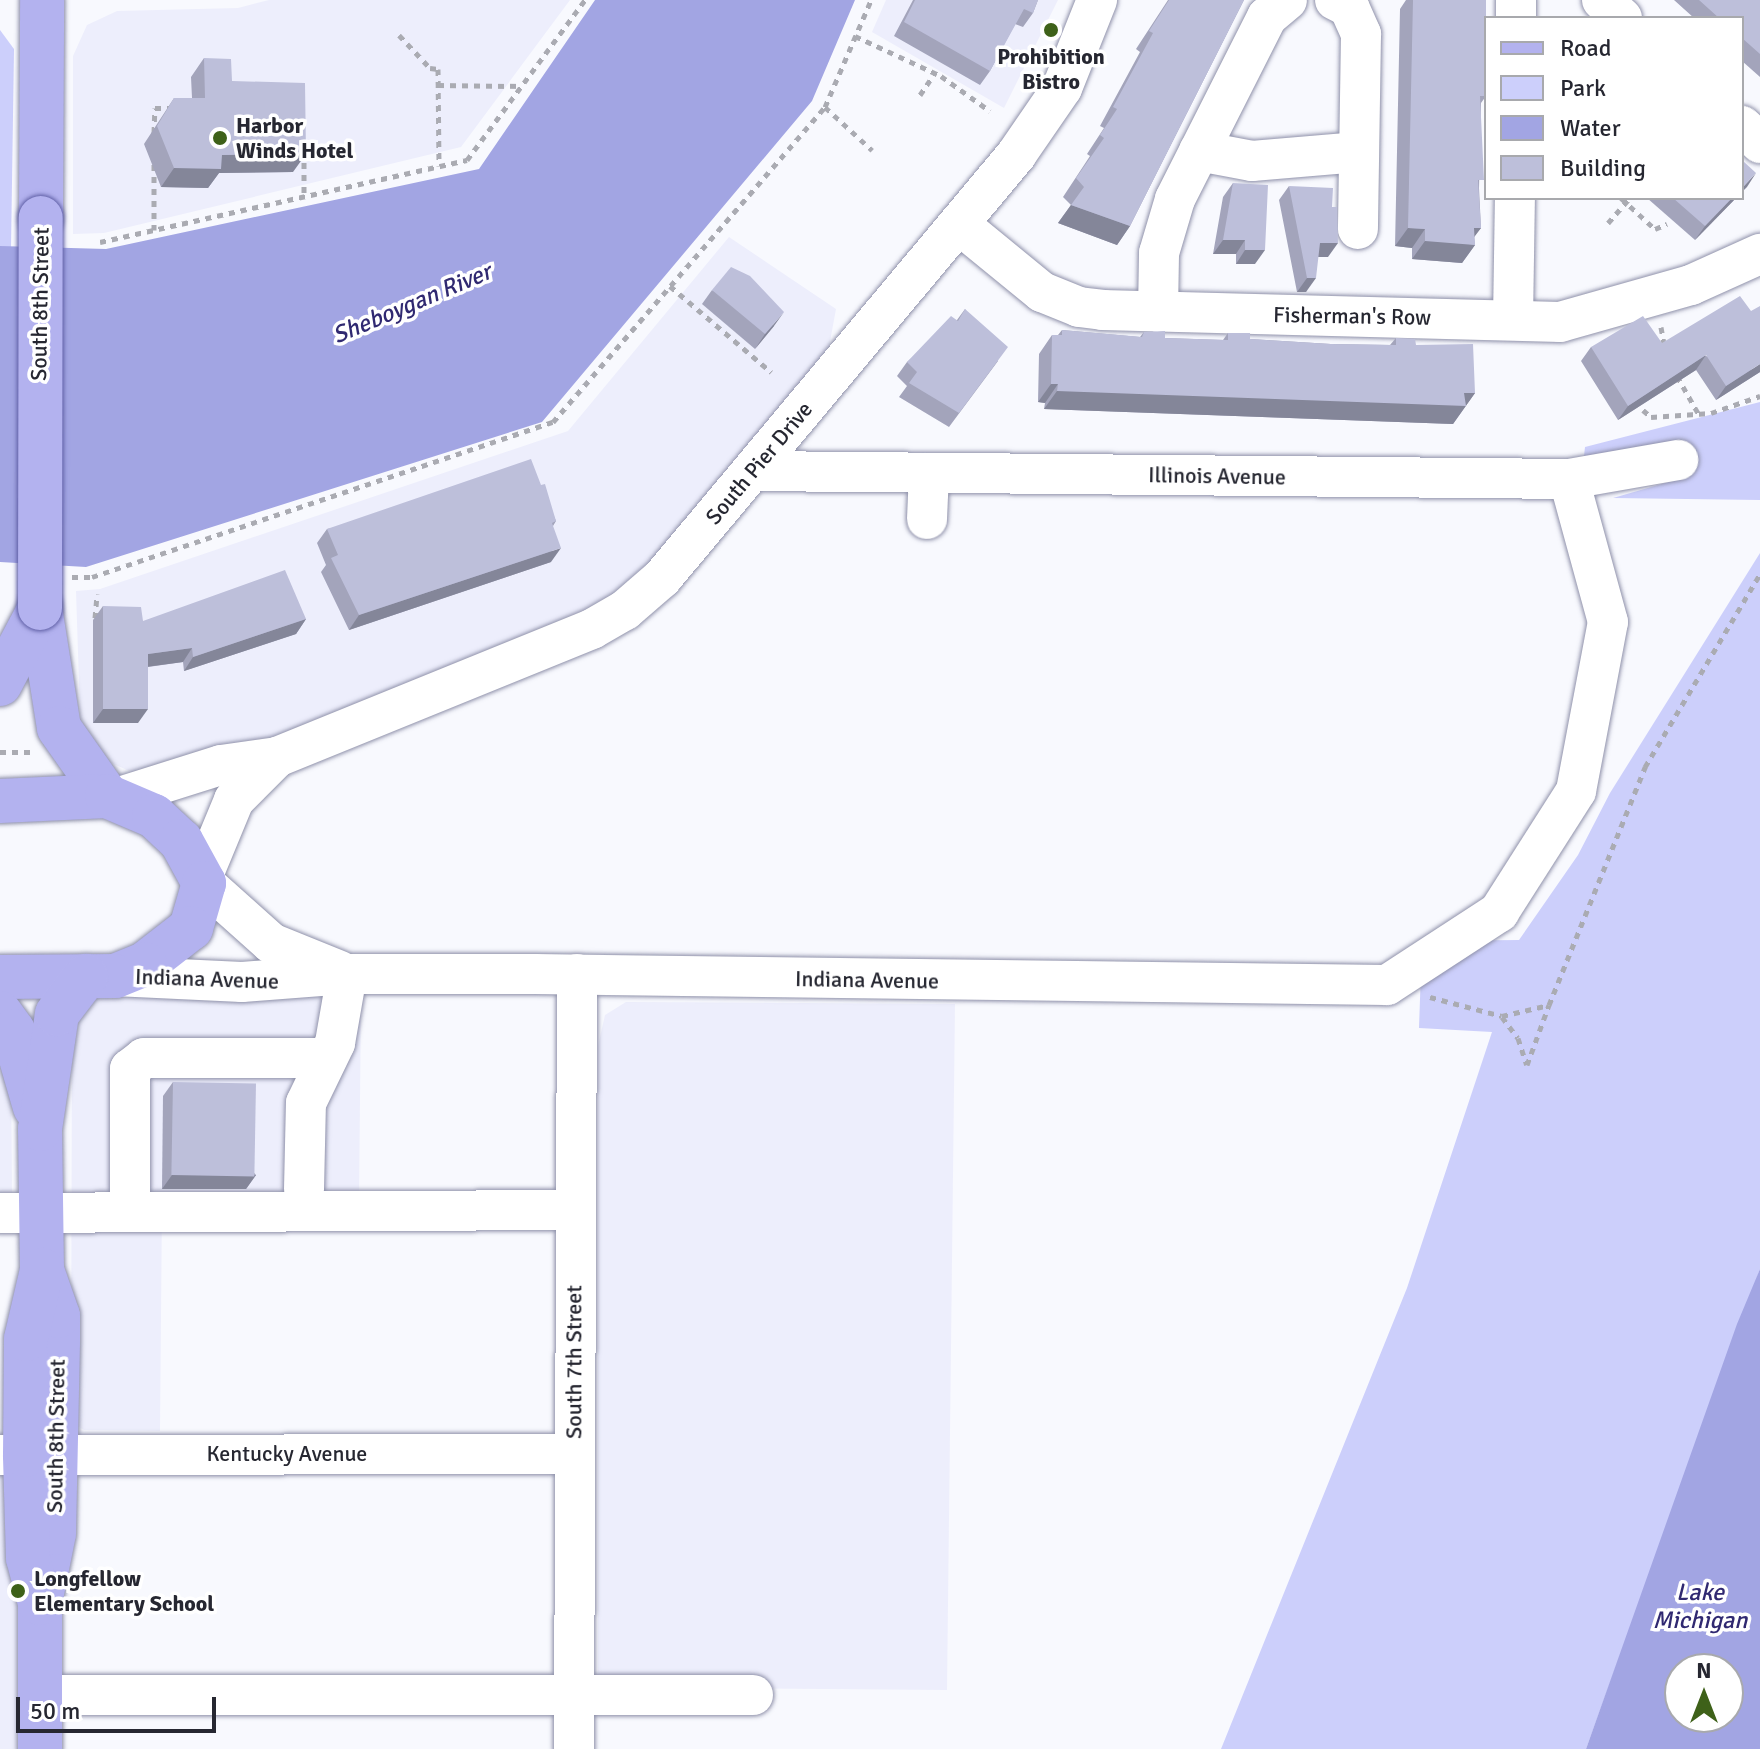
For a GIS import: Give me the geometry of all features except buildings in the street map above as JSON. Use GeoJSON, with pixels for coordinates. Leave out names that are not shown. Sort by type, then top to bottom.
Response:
{"type":"FeatureCollection","features":[{"type":"Feature","properties":{"kind":"main road","name":"South 8th Street"},"geometry":{"type":"LineString","coordinates":[[42,0],[41,218],[50,592],[59,728],[110,797]]}},
{"type":"Feature","properties":{"kind":"main road","name":"South 8th Street"},"geometry":{"type":"LineString","coordinates":[[0,684],[50,592]]}},
{"type":"Feature","properties":{"kind":"main road"},"geometry":{"type":"LineString","coordinates":[[0,801],[110,797],[154,816],[181,841],[204,879],[200,912],[186,935],[157,958],[100,976],[0,977]]}},
{"type":"Feature","properties":{"kind":"main road","name":"South 8th Street"},"geometry":{"type":"LineString","coordinates":[[40,1749],[40,1603],[51,1562],[27,1455],[58,1316],[21,1213],[40,1129],[57,1014],[100,976]]}},
{"type":"Feature","properties":{"kind":"main road","name":"South 8th Street"},"geometry":{"type":"LineString","coordinates":[[0,1013],[21,1054],[40,1129]]}},
{"type":"Feature","properties":{"kind":"street","name":"South Pier Drive"},"geometry":{"type":"LineString","coordinates":[[110,797],[221,765],[277,757],[592,629],[625,610],[662,578],[960,225],[1062,88],[1097,0]]}},
{"type":"Feature","properties":{"kind":"street"},"geometry":{"type":"LineString","coordinates":[[1158,312],[1159,253],[1175,199],[1267,17],[1287,0]]}},
{"type":"Feature","properties":{"kind":"street"},"geometry":{"type":"LineString","coordinates":[[1335,0],[1349,7],[1361,34],[1358,229]]}},
{"type":"Feature","properties":{"kind":"street"},"geometry":{"type":"LineString","coordinates":[[1602,0],[1620,16]]}},
{"type":"Feature","properties":{"kind":"street"},"geometry":{"type":"LineString","coordinates":[[1744,128],[1760,143]]}},
{"type":"Feature","properties":{"kind":"street"},"geometry":{"type":"LineString","coordinates":[[1199,151],[1252,161],[1359,152]]}},
{"type":"Feature","properties":{"kind":"street"},"geometry":{"type":"LineString","coordinates":[[1513,320],[1515,200]]}},
{"type":"Feature","properties":{"kind":"street","name":"Fisherman's Row"},"geometry":{"type":"LineString","coordinates":[[960,225],[1031,284],[1066,303],[1158,312],[1560,322],[1655,296],[1760,254]]}},
{"type":"Feature","properties":{"kind":"street","name":"Illinois Avenue"},"geometry":{"type":"LineString","coordinates":[[754,471],[1569,479],[1678,460]]}},
{"type":"Feature","properties":{"kind":"street"},"geometry":{"type":"LineString","coordinates":[[927,519],[929,473]]}},
{"type":"Feature","properties":{"kind":"street"},"geometry":{"type":"LineString","coordinates":[[1387,985],[1499,912],[1576,791],[1608,622],[1569,479]]}},
{"type":"Feature","properties":{"kind":"street","name":"South Pier Drive"},"geometry":{"type":"LineString","coordinates":[[204,879],[234,800],[277,757]]}},
{"type":"Feature","properties":{"kind":"street","name":"Indiana Avenue"},"geometry":{"type":"LineString","coordinates":[[204,879],[271,943],[347,974]]}},
{"type":"Feature","properties":{"kind":"street"},"geometry":{"type":"LineString","coordinates":[[304,1189],[306,1103],[337,1035],[347,974]]}},
{"type":"Feature","properties":{"kind":"street","name":"Indiana Avenue"},"geometry":{"type":"LineString","coordinates":[[100,976],[277,982],[347,974],[577,974],[1387,985]]}},
{"type":"Feature","properties":{"kind":"street","name":"South 7th Street"},"geometry":{"type":"LineString","coordinates":[[574,1749],[577,974]]}},
{"type":"Feature","properties":{"kind":"street"},"geometry":{"type":"LineString","coordinates":[[130,1212],[130,1069],[144,1058],[327,1058]]}},
{"type":"Feature","properties":{"kind":"street"},"geometry":{"type":"LineString","coordinates":[[21,1213],[574,1210]]}},
{"type":"Feature","properties":{"kind":"street","name":"Kentucky Avenue"},"geometry":{"type":"LineString","coordinates":[[27,1455],[574,1454]]}},
{"type":"Feature","properties":{"kind":"street"},"geometry":{"type":"LineString","coordinates":[[40,1695],[753,1695]]}},
{"type":"Feature","properties":{"kind":"path"},"geometry":{"type":"LineString","coordinates":[[100,242],[467,160],[585,0]]}},
{"type":"Feature","properties":{"kind":"path"},"geometry":{"type":"LineString","coordinates":[[50,592],[553,422],[825,107],[871,0]]}},
{"type":"Feature","properties":{"kind":"path"},"geometry":{"type":"LineString","coordinates":[[399,35],[430,68],[438,69],[439,166]]}},
{"type":"Feature","properties":{"kind":"path"},"geometry":{"type":"LineString","coordinates":[[855,36],[935,73],[990,111]]}},
{"type":"Feature","properties":{"kind":"path"},"geometry":{"type":"LineString","coordinates":[[920,95],[935,73]]}},
{"type":"Feature","properties":{"kind":"path"},"geometry":{"type":"LineString","coordinates":[[438,85],[522,86]]}},
{"type":"Feature","properties":{"kind":"path"},"geometry":{"type":"LineString","coordinates":[[825,107],[872,150]]}},
{"type":"Feature","properties":{"kind":"path"},"geometry":{"type":"LineString","coordinates":[[154,138],[155,108],[185,108]]}},
{"type":"Feature","properties":{"kind":"path"},"geometry":{"type":"LineString","coordinates":[[304,138],[304,197]]}},
{"type":"Feature","properties":{"kind":"path"},"geometry":{"type":"LineString","coordinates":[[154,154],[154,230]]}},
{"type":"Feature","properties":{"kind":"path"},"geometry":{"type":"LineString","coordinates":[[1608,223],[1626,200],[1656,230],[1667,224]]}},
{"type":"Feature","properties":{"kind":"path"},"geometry":{"type":"LineString","coordinates":[[670,286],[771,372]]}},
{"type":"Feature","properties":{"kind":"path"},"geometry":{"type":"LineString","coordinates":[[1655,296],[1668,361],[1698,413]]}},
{"type":"Feature","properties":{"kind":"path"},"geometry":{"type":"LineString","coordinates":[[1643,410],[1651,417],[1698,413],[1760,396]]}},
{"type":"Feature","properties":{"kind":"path"},"geometry":{"type":"LineString","coordinates":[[1502,1016],[1518,1038],[1527,1065],[1645,767],[1760,574]]}},
{"type":"Feature","properties":{"kind":"path"},"geometry":{"type":"LineString","coordinates":[[95,618],[97,594]]}},
{"type":"Feature","properties":{"kind":"path"},"geometry":{"type":"LineString","coordinates":[[0,752],[46,750]]}},
{"type":"Feature","properties":{"kind":"path"},"geometry":{"type":"LineString","coordinates":[[1387,985],[1502,1016],[1549,1005]]}},
{"type":"Feature","properties":{"kind":"shaded area"},"geometry":{"type":"Polygon","coordinates":[[[269,0],[570,0],[461,147],[104,233],[73,234],[73,56],[87,25],[117,11],[238,8],[269,0]]]}},
{"type":"Feature","properties":{"kind":"shaded area"},"geometry":{"type":"Polygon","coordinates":[[[886,0],[1058,0],[1004,108],[872,32],[886,0]]]}},
{"type":"Feature","properties":{"kind":"shaded area"},"geometry":{"type":"Polygon","coordinates":[[[729,237],[836,309],[829,347],[652,561],[624,588],[592,607],[284,733],[167,772],[134,773],[109,762],[83,728],[80,714],[76,591],[100,589],[568,431],[729,237]]]}},
{"type":"Feature","properties":{"kind":"shaded area"},"geometry":{"type":"Polygon","coordinates":[[[287,991],[361,1000],[359,1201],[162,1203],[160,1431],[84,1430],[77,1426],[71,1404],[72,1030],[100,994],[287,991]]]}},
{"type":"Feature","properties":{"kind":"shaded area"},"geometry":{"type":"Polygon","coordinates":[[[626,1002],[955,1004],[947,1690],[598,1687],[598,1046],[605,1015],[626,1002]]]}},
{"type":"Feature","properties":{"kind":"shaded area"},"geometry":{"type":"Polygon","coordinates":[[[0,1035],[11,1062],[12,1202],[0,1202],[0,1035]]]}},
{"type":"Feature","properties":{"kind":"shaded area","name":"Longfellow Elementary School"},"geometry":{"type":"Polygon","coordinates":[[[0,1455],[25,1455],[40,1749],[0,1749],[0,1455]]]}},
{"type":"Feature","properties":{"kind":"green space"},"geometry":{"type":"Polygon","coordinates":[[[0,30],[14,49],[11,249],[0,246],[0,30]]]}},
{"type":"Feature","properties":{"kind":"green space"},"geometry":{"type":"Polygon","coordinates":[[[1760,402],[1760,500],[1613,498],[1679,479],[1584,456],[1585,447],[1760,402]]]}},
{"type":"Feature","properties":{"kind":"green space"},"geometry":{"type":"Polygon","coordinates":[[[1760,553],[1760,1269],[1586,1749],[1221,1749],[1407,1288],[1492,1032],[1419,1028],[1422,941],[1519,940],[1578,855],[1610,793],[1760,553]]]}},
{"type":"Feature","properties":{"kind":"water","name":"Sheboygan River"},"geometry":{"type":"Polygon","coordinates":[[[595,0],[855,0],[812,101],[542,422],[86,567],[0,562],[0,246],[106,249],[479,169],[595,0]]]}},
{"type":"Feature","properties":{"kind":"water","name":"Lake Michigan"},"geometry":{"type":"Polygon","coordinates":[[[1760,1269],[1760,1749],[1586,1749],[1737,1324],[1760,1269]]]}},
{"type":"Feature","properties":{"kind":"place","name":"Prohibition Bistro"},"geometry":{"type":"Point","coordinates":[1051,30]}},
{"type":"Feature","properties":{"kind":"place","name":"Harbor Winds Hotel"},"geometry":{"type":"Point","coordinates":[220,138]}},
{"type":"Feature","properties":{"kind":"place","name":"Longfellow Elementary School"},"geometry":{"type":"Point","coordinates":[18,1591]}}]}
